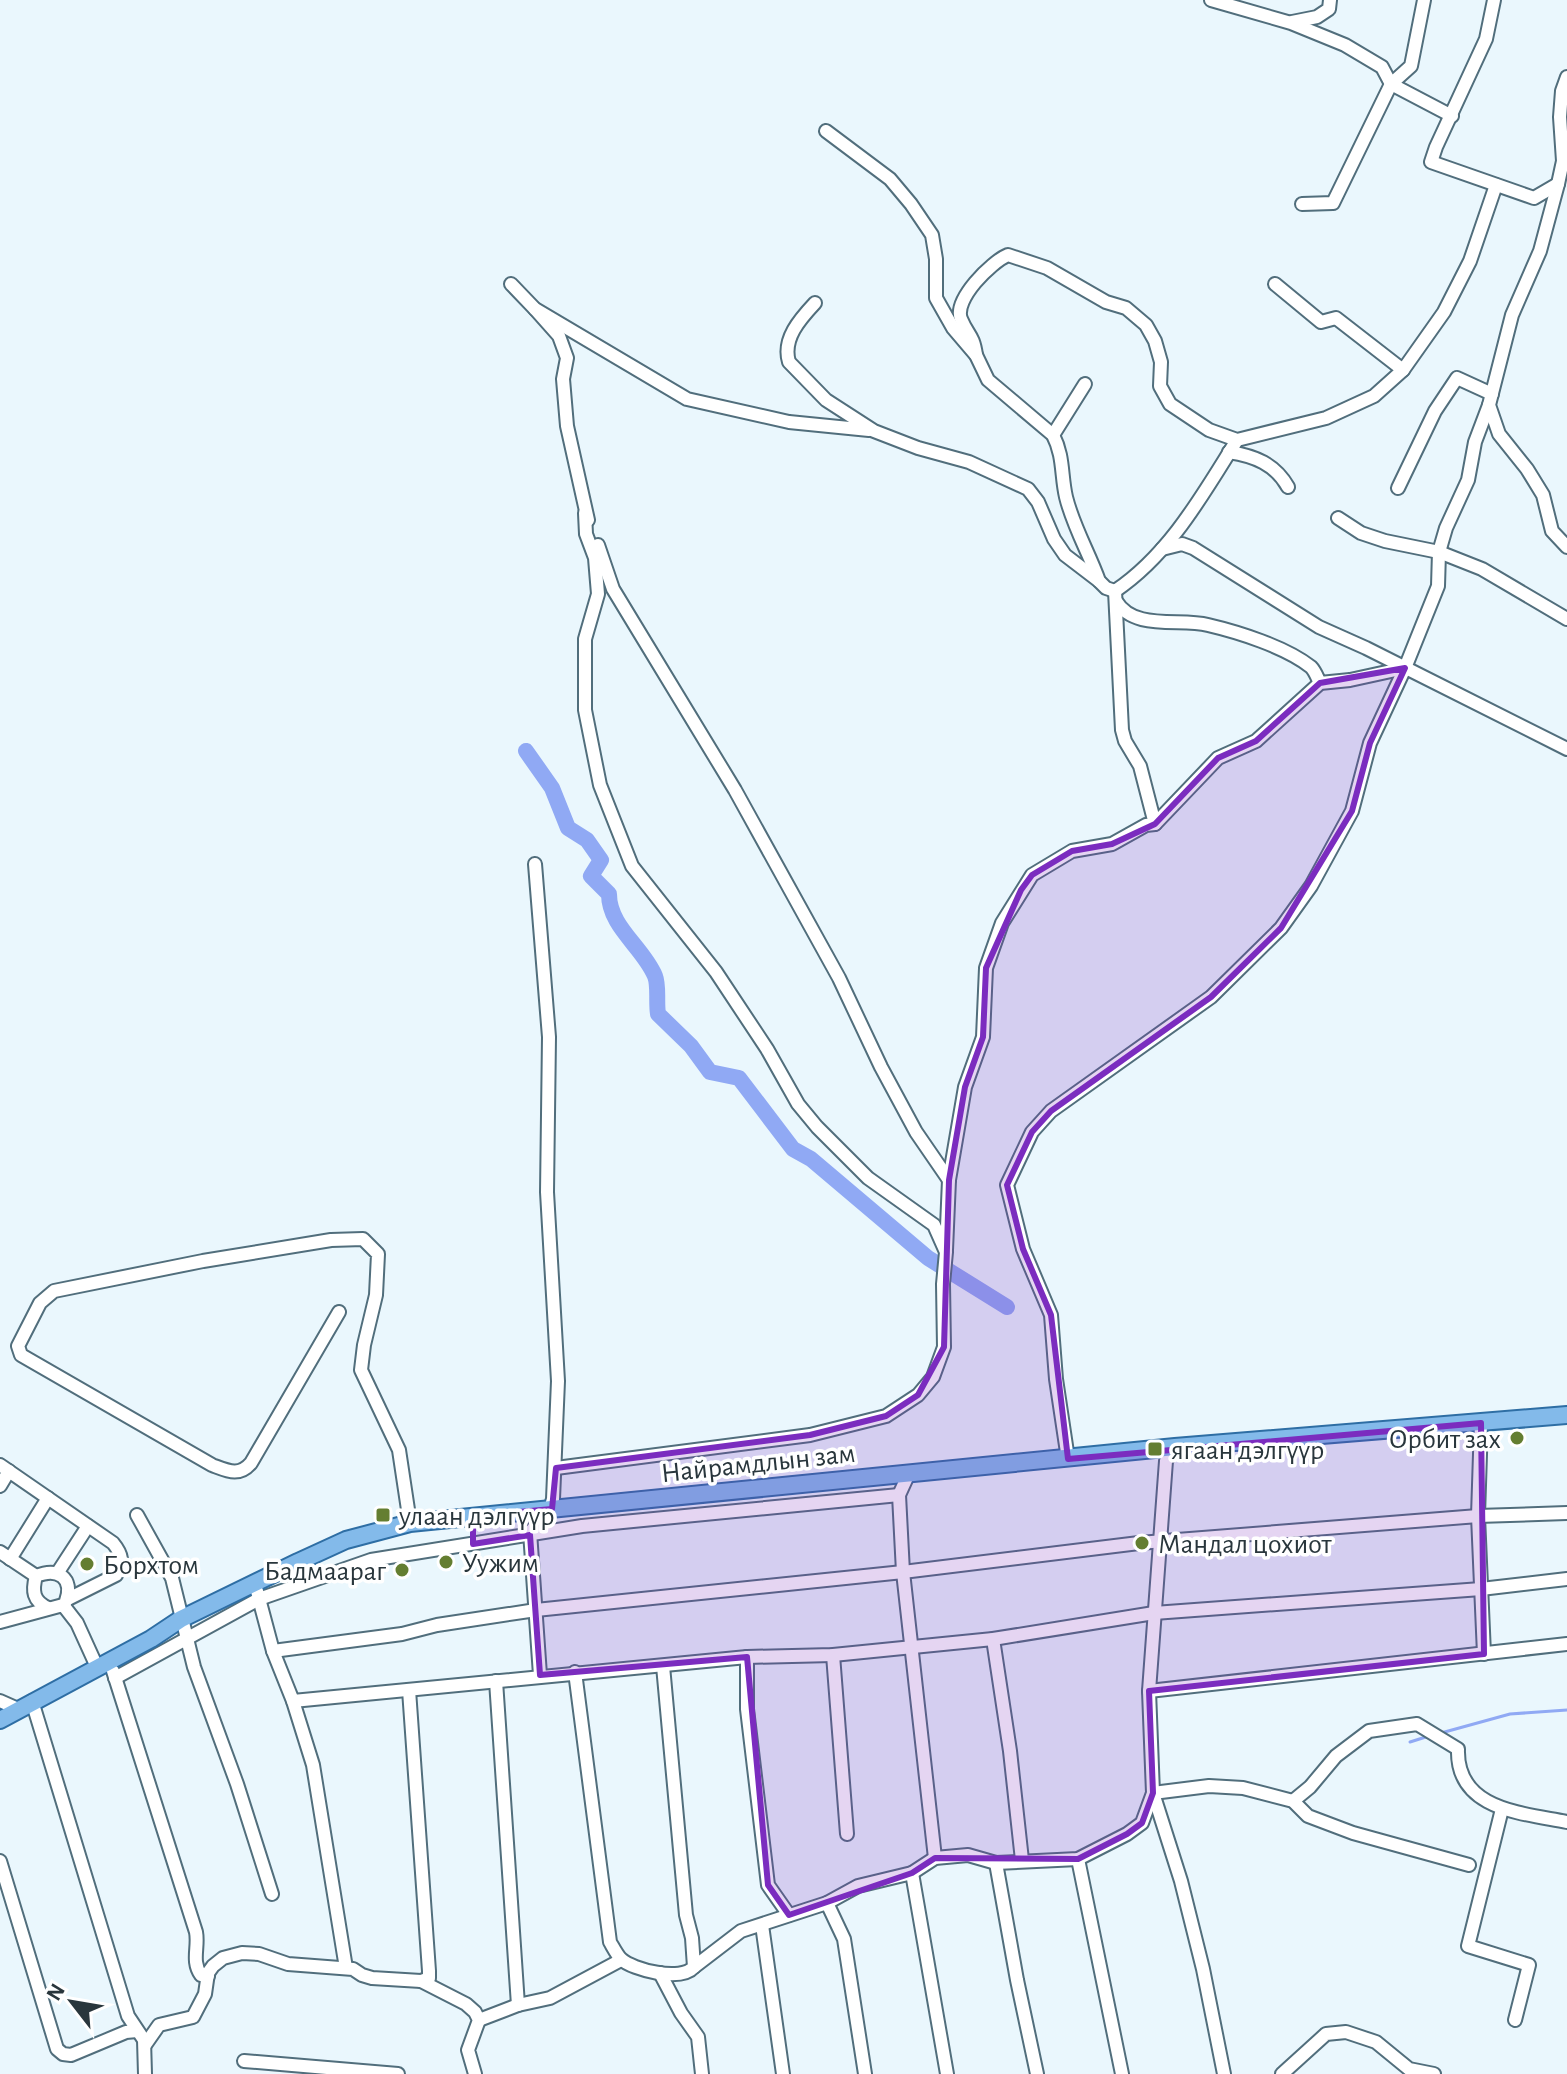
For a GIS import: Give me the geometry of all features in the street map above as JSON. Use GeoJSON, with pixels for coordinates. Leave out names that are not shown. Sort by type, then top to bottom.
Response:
{"type":"FeatureCollection","features":[{"type":"Feature","properties":{"kind":"main road","name":"Найрамдлын зам"},"geometry":{"type":"LineString","coordinates":[[0,1720],[181,1619],[256,1591],[346,1540],[410,1523],[1175,1447],[1567,1415]]}},
{"type":"Feature","properties":{"kind":"street"},"geometry":{"type":"LineString","coordinates":[[1211,0],[1291,23],[1345,45],[1382,67],[1391,84],[1452,116]]}},
{"type":"Feature","properties":{"kind":"street"},"geometry":{"type":"LineString","coordinates":[[1291,23],[1317,17],[1329,9],[1330,0]]}},
{"type":"Feature","properties":{"kind":"street"},"geometry":{"type":"LineString","coordinates":[[1302,204],[1333,203],[1391,84],[1411,66],[1424,0]]}},
{"type":"Feature","properties":{"kind":"street"},"geometry":{"type":"LineString","coordinates":[[1494,0],[1486,39],[1431,162],[1534,198],[1558,184]]}},
{"type":"Feature","properties":{"kind":"street"},"geometry":{"type":"LineString","coordinates":[[1068,1459],[1056,1379],[1051,1315],[1015,1223],[1007,1185],[1011,1173],[1032,1132],[1051,1111],[1211,997],[1281,928],[1316,878],[1352,811],[1370,743],[1438,586],[1439,552],[1446,528],[1468,480],[1475,442],[1490,400],[1512,315],[1540,251],[1565,156],[1560,117],[1562,91],[1567,77]]}},
{"type":"Feature","properties":{"kind":"street"},"geometry":{"type":"LineString","coordinates":[[826,131],[890,179],[932,235],[936,259],[936,298],[953,328],[976,355],[988,380],[1053,435],[1059,447],[1065,495],[1099,581]]}},
{"type":"Feature","properties":{"kind":"street"},"geometry":{"type":"LineString","coordinates":[[976,355],[973,337],[960,317],[961,302],[994,261],[1008,255],[1047,268],[1106,302],[1126,308],[1146,325],[1161,362],[1160,386],[1170,404],[1209,430],[1237,440],[1326,418],[1374,396],[1403,370],[1444,312],[1470,261],[1496,185]]}},
{"type":"Feature","properties":{"kind":"street"},"geometry":{"type":"LineString","coordinates":[[511,284],[559,336],[567,358],[563,379],[567,426],[585,513],[613,589],[735,790],[839,978],[916,1132],[949,1180]]}},
{"type":"Feature","properties":{"kind":"street"},"geometry":{"type":"LineString","coordinates":[[1275,284],[1321,322],[1336,318],[1403,370]]}},
{"type":"Feature","properties":{"kind":"street"},"geometry":{"type":"LineString","coordinates":[[815,303],[799,320],[787,355],[789,362],[826,400],[874,431],[918,448],[969,462],[1028,489],[1065,555],[1099,581],[1128,614],[1140,618],[1206,624],[1266,644],[1314,669],[1320,683]]}},
{"type":"Feature","properties":{"kind":"street"},"geometry":{"type":"LineString","coordinates":[[535,309],[687,399],[789,422],[874,431]]}},
{"type":"Feature","properties":{"kind":"street"},"geometry":{"type":"LineString","coordinates":[[1398,488],[1435,411],[1457,378],[1490,400],[1499,434],[1543,495],[1552,531],[1567,547]]}},
{"type":"Feature","properties":{"kind":"street"},"geometry":{"type":"LineString","coordinates":[[1053,435],[1085,384]]}},
{"type":"Feature","properties":{"kind":"street"},"geometry":{"type":"LineString","coordinates":[[1155,824],[1140,766],[1122,730],[1115,596],[1162,549],[1191,513],[1237,440]]}},
{"type":"Feature","properties":{"kind":"street"},"geometry":{"type":"LineString","coordinates":[[1229,452],[1254,456],[1280,473],[1288,487]]}},
{"type":"Feature","properties":{"kind":"street"},"geometry":{"type":"LineString","coordinates":[[585,513],[586,534],[595,558],[598,594],[585,639],[585,710],[600,785],[632,866],[716,972],[767,1049],[798,1104],[868,1178],[934,1225],[946,1253]]}},
{"type":"Feature","properties":{"kind":"street"},"geometry":{"type":"LineString","coordinates":[[1338,518],[1361,533],[1439,552],[1482,569],[1567,619]]}},
{"type":"Feature","properties":{"kind":"street"},"geometry":{"type":"LineString","coordinates":[[1162,549],[1182,544],[1193,548],[1319,627],[1567,749]]}},
{"type":"Feature","properties":{"kind":"street"},"geometry":{"type":"LineString","coordinates":[[556,1468],[810,1435],[886,1416],[918,1395],[939,1365],[944,1347],[943,1284],[949,1180],[965,1087],[983,1037],[986,968],[1002,923],[1032,875],[1072,851],[1112,844],[1146,825],[1155,824],[1218,758],[1256,741],[1320,683],[1405,668]]}},
{"type":"Feature","properties":{"kind":"street"},"geometry":{"type":"LineString","coordinates":[[535,864],[549,1037],[547,1192],[558,1381],[556,1468],[550,1509],[530,1535],[540,1675]]}},
{"type":"Feature","properties":{"kind":"street"},"geometry":{"type":"LineString","coordinates":[[339,1312],[251,1463],[244,1471],[233,1473],[212,1465],[21,1355],[18,1346],[40,1303],[54,1291],[232,1256],[331,1240],[363,1239],[378,1254],[376,1295],[361,1370],[399,1450],[410,1523]]}},
{"type":"Feature","properties":{"kind":"street"},"geometry":{"type":"LineString","coordinates":[[1481,1423],[1478,1516],[1484,1654]]}},
{"type":"Feature","properties":{"kind":"street"},"geometry":{"type":"LineString","coordinates":[[1175,1447],[1166,1461],[1158,1544],[1149,1691],[1153,1793],[1181,1881],[1224,2074]]}},
{"type":"Feature","properties":{"kind":"street"},"geometry":{"type":"LineString","coordinates":[[0,1486],[5,1468],[113,1543],[119,1550],[122,1562],[116,1575],[66,1602],[9,1622],[0,1622]]}},
{"type":"Feature","properties":{"kind":"street"},"geometry":{"type":"LineString","coordinates":[[909,1473],[899,1495],[903,1572],[935,1858]]}},
{"type":"Feature","properties":{"kind":"street"},"geometry":{"type":"LineString","coordinates":[[115,1678],[186,1639],[256,1591],[371,1560],[582,1526],[899,1495]]}},
{"type":"Feature","properties":{"kind":"street"},"geometry":{"type":"LineString","coordinates":[[36,1576],[5,1556],[48,1498]]}},
{"type":"Feature","properties":{"kind":"street"},"geometry":{"type":"LineString","coordinates":[[273,1651],[402,1634],[437,1625],[536,1610],[903,1572],[1139,1543],[1158,1544],[1478,1516],[1567,1513]]}},
{"type":"Feature","properties":{"kind":"street"},"geometry":{"type":"LineString","coordinates":[[137,1515],[172,1578],[186,1639],[272,1894]]}},
{"type":"Feature","properties":{"kind":"street"},"geometry":{"type":"LineString","coordinates":[[473,1516],[473,1544]]}},
{"type":"Feature","properties":{"kind":"street"},"geometry":{"type":"LineString","coordinates":[[58,1572],[88,1526]]}},
{"type":"Feature","properties":{"kind":"street"},"geometry":{"type":"LineString","coordinates":[[48,1608],[35,1597],[33,1585],[36,1576],[58,1572],[69,1585],[66,1602],[72,1615],[115,1678],[196,1932],[199,1945],[195,1954],[197,1969],[201,1975],[208,1976]]}},
{"type":"Feature","properties":{"kind":"street"},"geometry":{"type":"LineString","coordinates":[[293,1701],[747,1657],[833,1655],[993,1639],[1154,1613],[1481,1589],[1567,1579]]}},
{"type":"Feature","properties":{"kind":"street"},"geometry":{"type":"LineString","coordinates":[[256,1591],[320,1794],[346,1968]]}},
{"type":"Feature","properties":{"kind":"street"},"geometry":{"type":"LineString","coordinates":[[993,1639],[1022,1860]]}},
{"type":"Feature","properties":{"kind":"street"},"geometry":{"type":"LineString","coordinates":[[1149,1691],[1567,1644]]}},
{"type":"Feature","properties":{"kind":"street"},"geometry":{"type":"LineString","coordinates":[[833,1655],[847,1834]]}},
{"type":"Feature","properties":{"kind":"street"},"geometry":{"type":"LineString","coordinates":[[747,1657],[747,1709],[768,1885],[789,1915]]}},
{"type":"Feature","properties":{"kind":"street"},"geometry":{"type":"LineString","coordinates":[[663,1666],[686,1915],[692,1938],[694,1967]]}},
{"type":"Feature","properties":{"kind":"street"},"geometry":{"type":"LineString","coordinates":[[575,1672],[610,1942],[621,1960],[660,1973],[676,1976],[690,1972],[741,1931],[827,1903],[858,1886],[912,1873],[935,1858],[968,1855],[996,1863],[1078,1859],[1142,1823],[1153,1793]]}},
{"type":"Feature","properties":{"kind":"street"},"geometry":{"type":"LineString","coordinates":[[496,1681],[518,2005]]}},
{"type":"Feature","properties":{"kind":"street"},"geometry":{"type":"LineString","coordinates":[[409,1690],[429,1971],[429,1978],[421,1981]]}},
{"type":"Feature","properties":{"kind":"street"},"geometry":{"type":"LineString","coordinates":[[0,1701],[25,1705],[128,2016],[145,2045],[145,2074]]}},
{"type":"Feature","properties":{"kind":"street"},"geometry":{"type":"LineString","coordinates":[[1293,1801],[1310,1787],[1336,1756],[1369,1731],[1417,1724],[1458,1749],[1458,1763],[1473,1792],[1502,1809],[1567,1822]]}},
{"type":"Feature","properties":{"kind":"street"},"geometry":{"type":"LineString","coordinates":[[1153,1793],[1209,1786],[1243,1788],[1293,1801],[1308,1816],[1353,1833],[1469,1865]]}},
{"type":"Feature","properties":{"kind":"street"},"geometry":{"type":"LineString","coordinates":[[1502,1809],[1468,1946],[1529,1965],[1515,2020]]}},
{"type":"Feature","properties":{"kind":"street"},"geometry":{"type":"LineString","coordinates":[[1078,1859],[1122,2074]]}},
{"type":"Feature","properties":{"kind":"street"},"geometry":{"type":"LineString","coordinates":[[0,1861],[57,2049],[70,2055],[126,2032],[137,2031]]}},
{"type":"Feature","properties":{"kind":"street"},"geometry":{"type":"LineString","coordinates":[[996,1863],[1037,2074]]}},
{"type":"Feature","properties":{"kind":"street"},"geometry":{"type":"LineString","coordinates":[[912,1873],[947,2074]]}},
{"type":"Feature","properties":{"kind":"street"},"geometry":{"type":"LineString","coordinates":[[827,1903],[844,1939],[865,2074]]}},
{"type":"Feature","properties":{"kind":"street"},"geometry":{"type":"LineString","coordinates":[[762,1925],[783,2074]]}},
{"type":"Feature","properties":{"kind":"street"},"geometry":{"type":"LineString","coordinates":[[145,2045],[159,2025],[193,2017],[205,1994],[208,1976],[219,1960],[242,1953],[259,1954],[288,1964],[346,1968],[372,1978],[421,1981],[466,2004],[479,2020],[468,2050],[474,2074]]}},
{"type":"Feature","properties":{"kind":"street"},"geometry":{"type":"LineString","coordinates":[[479,2020],[518,2005],[550,1998],[621,1960]]}},
{"type":"Feature","properties":{"kind":"street"},"geometry":{"type":"LineString","coordinates":[[660,1973],[698,2037],[702,2074]]}},
{"type":"Feature","properties":{"kind":"street"},"geometry":{"type":"LineString","coordinates":[[1282,2074],[1326,2034],[1346,2032],[1376,2042],[1409,2069],[1434,2074]]}},
{"type":"Feature","properties":{"kind":"street"},"geometry":{"type":"LineString","coordinates":[[244,2061],[398,2074]]}},
{"type":"Feature","properties":{"kind":"highlighted area"},"geometry":{"type":"Polygon","coordinates":[[[1405,668],[1370,743],[1352,811],[1281,928],[1211,997],[1051,1111],[1032,1132],[1007,1185],[1023,1249],[1051,1315],[1068,1459],[1481,1423],[1484,1654],[1149,1691],[1153,1793],[1142,1823],[1127,1834],[1078,1859],[935,1858],[912,1873],[789,1915],[768,1885],[747,1657],[540,1675],[530,1535],[473,1544],[473,1516],[552,1509],[556,1468],[810,1435],[886,1416],[918,1395],[944,1347],[949,1180],[965,1087],[983,1037],[986,968],[1021,890],[1032,875],[1072,851],[1112,844],[1155,824],[1218,758],[1256,741],[1320,683],[1405,668]]]}},
{"type":"Feature","properties":{"kind":"waterway"},"geometry":{"type":"LineString","coordinates":[[526,751],[552,788],[568,828],[587,840],[601,860],[591,876],[609,894],[614,917],[655,976],[658,1014],[691,1046],[710,1072],[739,1078],[793,1149],[811,1159],[928,1258],[1007,1307]]}},
{"type":"Feature","properties":{"kind":"waterway"},"geometry":{"type":"LineString","coordinates":[[1441,1733],[1510,1714],[1567,1710]]}},
{"type":"Feature","properties":{"kind":"waterway"},"geometry":{"type":"LineString","coordinates":[[1410,1742],[1429,1736]]}},
{"type":"Feature","properties":{"kind":"place","name":"Орбит зах"},"geometry":{"type":"Point","coordinates":[1517,1438]}},
{"type":"Feature","properties":{"kind":"place","name":"ягаан дэлгүүр"},"geometry":{"type":"Point","coordinates":[1155,1449]}},
{"type":"Feature","properties":{"kind":"place","name":"улаан дэлгүүр"},"geometry":{"type":"Point","coordinates":[383,1515]}},
{"type":"Feature","properties":{"kind":"place","name":"Мандал цохиот"},"geometry":{"type":"Point","coordinates":[1142,1543]}},
{"type":"Feature","properties":{"kind":"place","name":"Уужим"},"geometry":{"type":"Point","coordinates":[446,1562]}},
{"type":"Feature","properties":{"kind":"place","name":"Борхтом"},"geometry":{"type":"Point","coordinates":[87,1564]}},
{"type":"Feature","properties":{"kind":"place","name":"Бадмаараг"},"geometry":{"type":"Point","coordinates":[402,1570]}}]}
